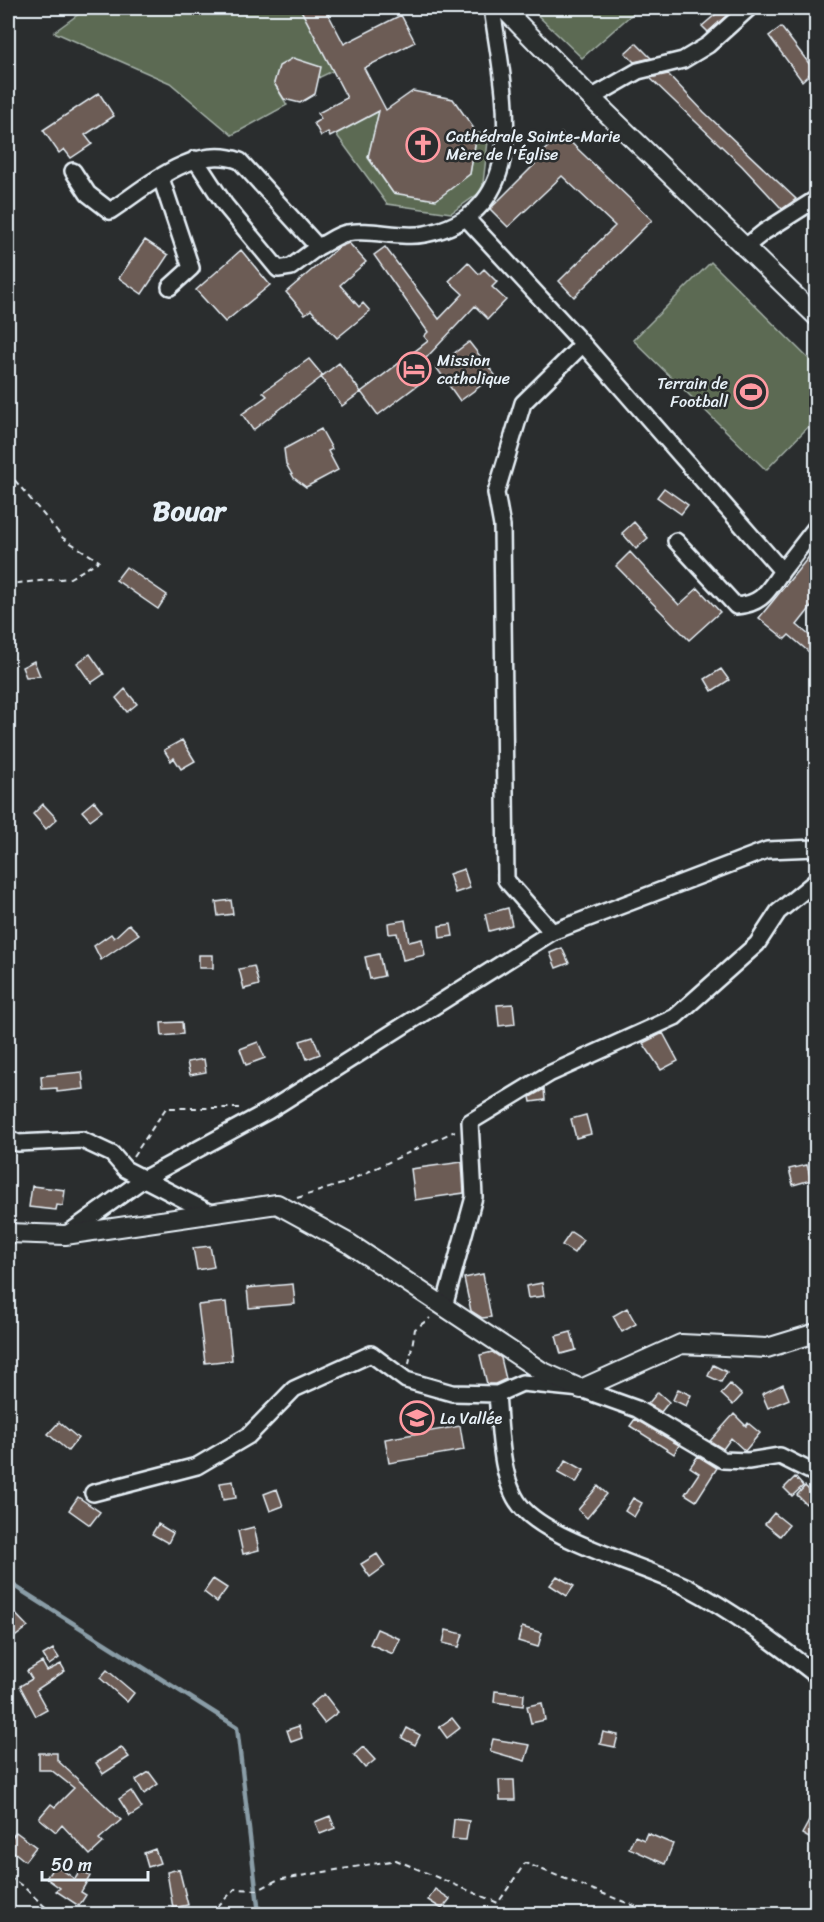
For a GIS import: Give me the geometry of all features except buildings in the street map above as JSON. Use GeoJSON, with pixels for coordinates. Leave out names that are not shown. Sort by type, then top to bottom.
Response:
{"type":"FeatureCollection","features":[{"type":"Feature","properties":{"kind":"street"},"geometry":{"type":"LineString","coordinates":[[195,159],[225,205],[278,269],[291,267],[318,247],[347,233],[424,235],[467,219],[493,192],[504,160],[506,105],[492,8]]}},
{"type":"Feature","properties":{"kind":"street"},"geometry":{"type":"LineString","coordinates":[[503,8],[591,98],[816,316]]}},
{"type":"Feature","properties":{"kind":"street"},"geometry":{"type":"LineString","coordinates":[[591,98],[638,71],[683,60],[708,45],[749,8]]}},
{"type":"Feature","properties":{"kind":"street"},"geometry":{"type":"LineString","coordinates":[[73,171],[88,194],[111,211],[195,159],[226,156],[240,161],[318,247]]}},
{"type":"Feature","properties":{"kind":"street"},"geometry":{"type":"LineString","coordinates":[[161,178],[191,268],[170,287]]}},
{"type":"Feature","properties":{"kind":"street"},"geometry":{"type":"LineString","coordinates":[[744,248],[764,231],[816,199]]}},
{"type":"Feature","properties":{"kind":"street"},"geometry":{"type":"LineString","coordinates":[[467,219],[583,344],[782,571]]}},
{"type":"Feature","properties":{"kind":"street"},"geometry":{"type":"LineString","coordinates":[[552,932],[506,880],[502,526],[496,493],[524,403],[583,344]]}},
{"type":"Feature","properties":{"kind":"street"},"geometry":{"type":"LineString","coordinates":[[676,541],[736,606],[752,605],[765,594],[816,527]]}},
{"type":"Feature","properties":{"kind":"street"},"geometry":{"type":"LineString","coordinates":[[66,1235],[145,1178],[268,1111],[552,932],[767,850],[816,848]]}},
{"type":"Feature","properties":{"kind":"street"},"geometry":{"type":"LineString","coordinates":[[444,1307],[474,1197],[470,1122],[549,1074],[675,1017],[756,944],[778,912],[816,881]]}},
{"type":"Feature","properties":{"kind":"street"},"geometry":{"type":"LineString","coordinates":[[8,1138],[18,1143],[82,1140],[112,1154],[125,1169],[212,1214]]}},
{"type":"Feature","properties":{"kind":"street"},"geometry":{"type":"LineString","coordinates":[[8,1233],[66,1235],[277,1204],[350,1244],[541,1371],[580,1389],[637,1409],[723,1460],[748,1461],[780,1456],[816,1474]]}},
{"type":"Feature","properties":{"kind":"street"},"geometry":{"type":"LineString","coordinates":[[93,1493],[197,1466],[248,1436],[294,1389],[371,1354],[406,1380],[452,1393],[497,1394],[522,1383],[580,1389],[681,1344],[767,1348],[816,1334]]}},
{"type":"Feature","properties":{"kind":"street"},"geometry":{"type":"LineString","coordinates":[[497,1394],[508,1482],[519,1505],[543,1526],[686,1587],[731,1612],[816,1675]]}},
{"type":"Feature","properties":{"kind":"path"},"geometry":{"type":"LineString","coordinates":[[8,472],[63,538],[99,561],[70,578],[8,584]]}},
{"type":"Feature","properties":{"kind":"path"},"geometry":{"type":"LineString","coordinates":[[125,1169],[166,1108],[237,1107],[268,1111]]}},
{"type":"Feature","properties":{"kind":"path"},"geometry":{"type":"LineString","coordinates":[[277,1204],[342,1184],[446,1136],[470,1122]]}},
{"type":"Feature","properties":{"kind":"path"},"geometry":{"type":"LineString","coordinates":[[406,1380],[415,1329],[444,1307]]}},
{"type":"Feature","properties":{"kind":"path"},"geometry":{"type":"LineString","coordinates":[[188,1914],[213,1911],[235,1889],[258,1890],[277,1880],[396,1860],[498,1903],[525,1863],[655,1914]]}},
{"type":"Feature","properties":{"kind":"path"},"geometry":{"type":"LineString","coordinates":[[8,1878],[14,1880],[43,1908],[55,1914]]}},
{"type":"Feature","properties":{"kind":"green space"},"geometry":{"type":"Polygon","coordinates":[[[87,8],[300,8],[333,71],[318,78],[274,83],[287,105],[232,135],[170,83],[54,32],[87,8]]]}},
{"type":"Feature","properties":{"kind":"green space"},"geometry":{"type":"Polygon","coordinates":[[[530,8],[639,8],[582,58],[530,8]]]}},
{"type":"Feature","properties":{"kind":"green space"},"geometry":{"type":"Polygon","coordinates":[[[385,108],[378,115],[368,158],[393,193],[470,174],[477,133],[489,133],[482,191],[451,213],[387,204],[336,134],[385,108]]]}},
{"type":"Feature","properties":{"kind":"green space","name":"Terrain de Football"},"geometry":{"type":"Polygon","coordinates":[[[711,262],[816,366],[816,419],[766,470],[633,340],[711,262]]]}},
{"type":"Feature","properties":{"kind":"waterway"},"geometry":{"type":"LineString","coordinates":[[8,1582],[237,1727],[259,1914]]}},
{"type":"Feature","properties":{"kind":"place","name":"Cathédrale Sainte-Marie Mère de l'Église"},"geometry":{"type":"Point","coordinates":[423,145]}},
{"type":"Feature","properties":{"kind":"place","name":"Mission catholique"},"geometry":{"type":"Point","coordinates":[414,369]}},
{"type":"Feature","properties":{"kind":"place","name":"Terrain de Football"},"geometry":{"type":"Point","coordinates":[751,392]}},
{"type":"Feature","properties":{"kind":"place","name":"La Vallée"},"geometry":{"type":"Point","coordinates":[417,1418]}},
{"type":"Feature","properties":{"kind":"district","name":"Bouar"},"geometry":{"type":"Point","coordinates":[189,510]}}]}
